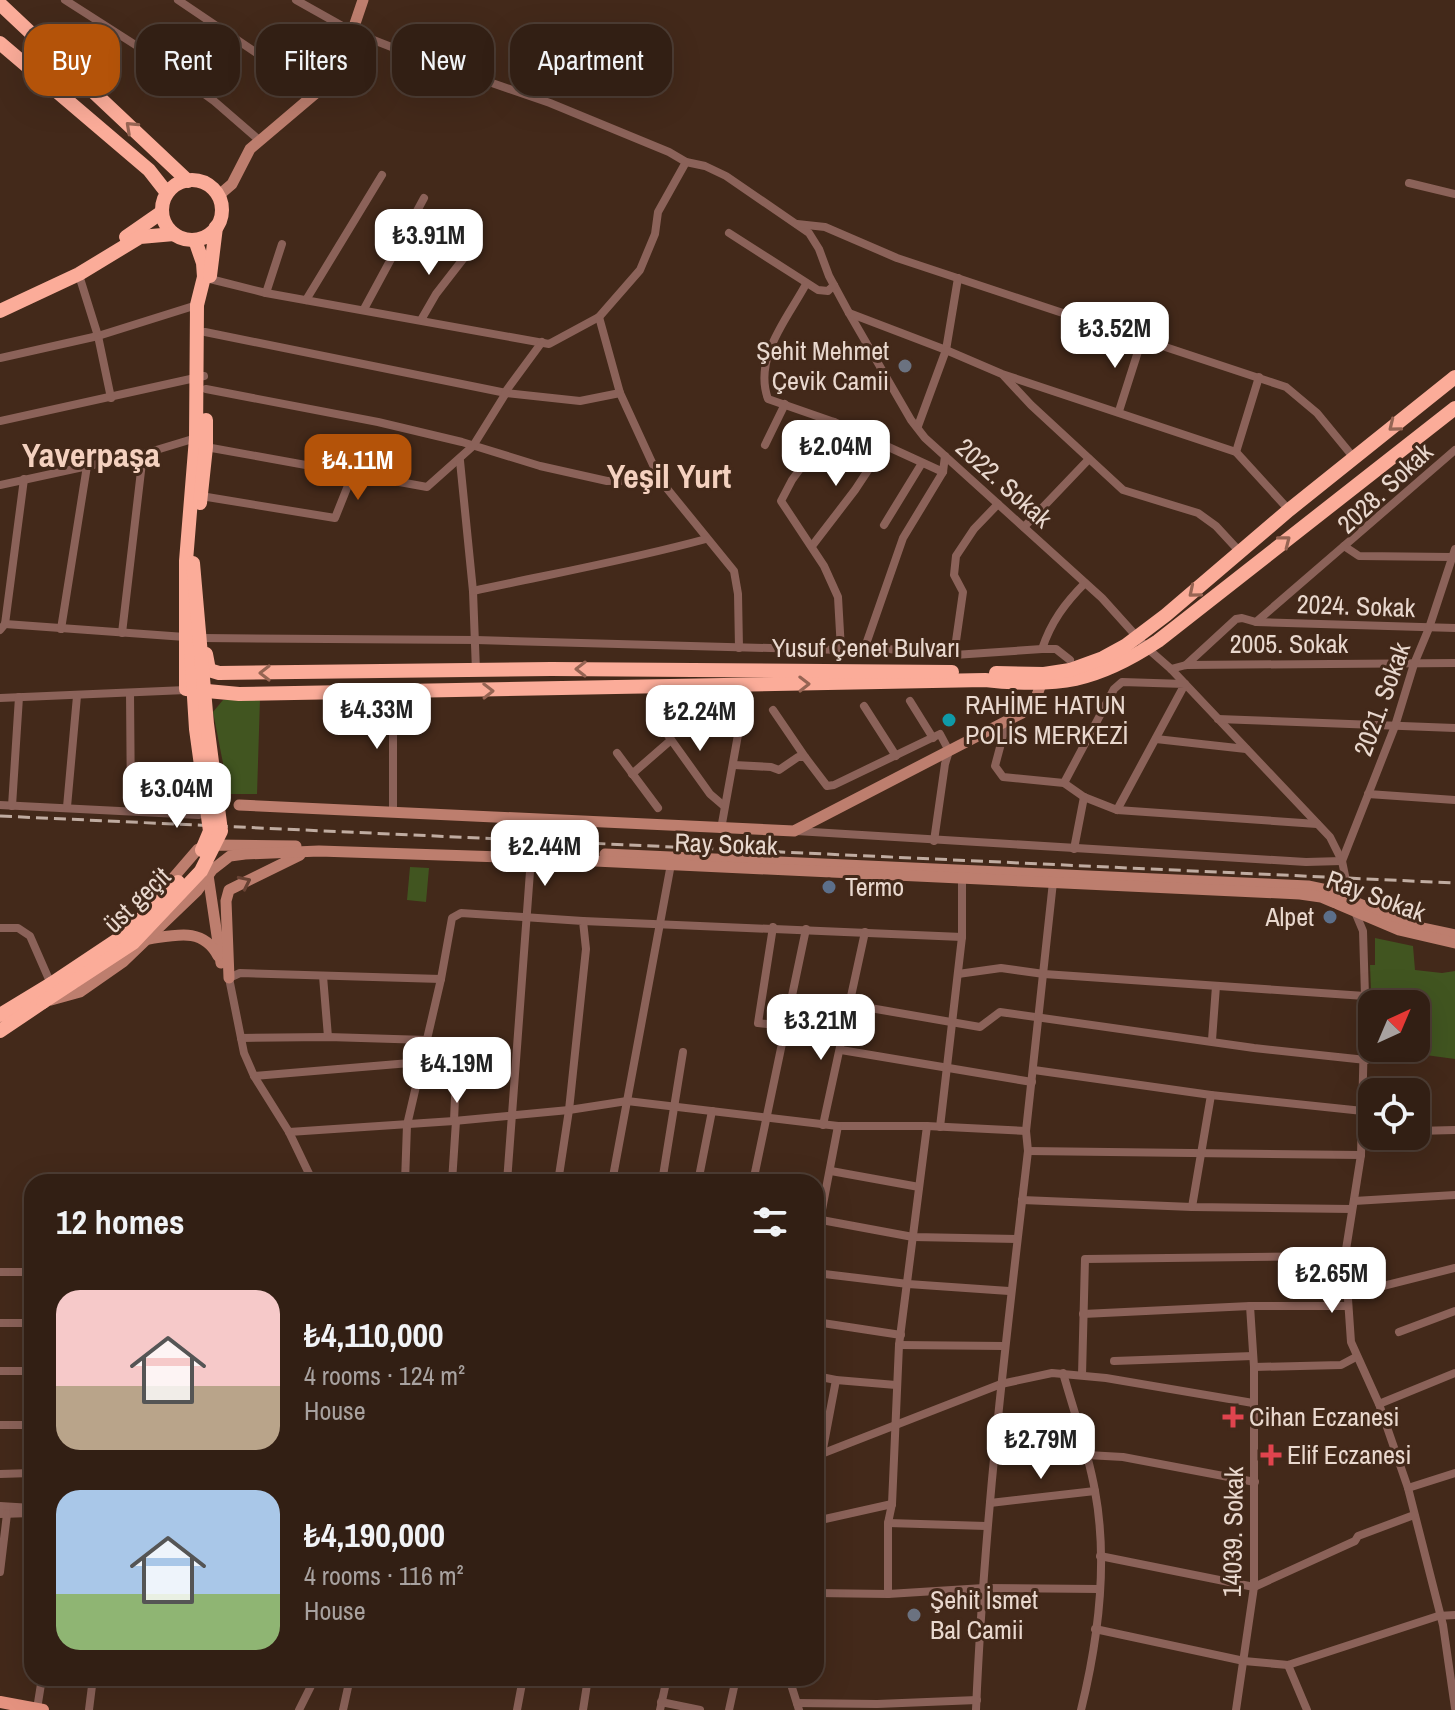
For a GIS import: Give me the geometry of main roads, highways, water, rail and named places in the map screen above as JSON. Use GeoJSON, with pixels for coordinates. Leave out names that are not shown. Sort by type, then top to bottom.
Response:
{"type":"FeatureCollection","features":[{"type":"Feature","properties":{"kind":"highway"},"geometry":{"type":"LineString","coordinates":[[0,4],[188,181]]}},
{"type":"Feature","properties":{"kind":"highway"},"geometry":{"type":"LineString","coordinates":[[0,43],[149,170],[167,193]]}},
{"type":"Feature","properties":{"kind":"highway"},"geometry":{"type":"LineString","coordinates":[[174,234],[162,212],[167,193],[188,181],[206,184],[218,196],[222,212],[216,227],[210,279],[200,304],[205,332],[202,381]]}},
{"type":"Feature","properties":{"kind":"highway"},"geometry":{"type":"LineString","coordinates":[[78,272],[162,212]]}},
{"type":"Feature","properties":{"kind":"highway"},"geometry":{"type":"LineString","coordinates":[[0,309],[78,272],[140,237],[174,234],[195,240],[216,227]]}},
{"type":"Feature","properties":{"kind":"highway"},"geometry":{"type":"LineString","coordinates":[[189,562],[201,496],[200,304],[204,277],[195,240]]}},
{"type":"Feature","properties":{"kind":"highway","name":"Yusuf Çenet Bulvarı"},"geometry":{"type":"LineString","coordinates":[[1142,642],[1289,510],[1455,377]]}},
{"type":"Feature","properties":{"kind":"highway","name":"Yusuf Çenet Bulvarı"},"geometry":{"type":"LineString","coordinates":[[189,562],[209,670],[219,673],[837,670],[1070,682],[1105,671],[1455,408]]}},
{"type":"Feature","properties":{"kind":"highway"},"geometry":{"type":"LineString","coordinates":[[0,1015],[126,934],[197,864],[210,831],[196,729],[189,562],[201,442]]}},
{"type":"Feature","properties":{"kind":"highway","name":"Yusuf Çenet Bulvarı"},"geometry":{"type":"LineString","coordinates":[[189,562],[186,689],[239,694],[1043,679]]}},
{"type":"Feature","properties":{"kind":"highway","name":"üst geçit"},"geometry":{"type":"LineString","coordinates":[[0,1031],[133,943],[201,871],[221,831],[189,562]]}},
{"type":"Feature","properties":{"kind":"main road"},"geometry":{"type":"LineString","coordinates":[[0,1702],[40,1710]]}},
{"type":"Feature","properties":{"kind":"railway"},"geometry":{"type":"LineString","coordinates":[[0,816],[1455,883]]}},
{"type":"Feature","properties":{"kind":"place","name":"Şehit Mehmet Çevik Camii"},"geometry":{"type":"Point","coordinates":[905,366]}},
{"type":"Feature","properties":{"kind":"place","name":"RAHİME HATUN POLİS MERKEZİ"},"geometry":{"type":"Point","coordinates":[949,720]}},
{"type":"Feature","properties":{"kind":"place","name":"Termo"},"geometry":{"type":"Point","coordinates":[829,887]}},
{"type":"Feature","properties":{"kind":"place","name":"Alpet"},"geometry":{"type":"Point","coordinates":[1330,917]}},
{"type":"Feature","properties":{"kind":"place","name":"Cihan Eczanesi"},"geometry":{"type":"Point","coordinates":[1233,1417]}},
{"type":"Feature","properties":{"kind":"place","name":"Elif Eczanesi"},"geometry":{"type":"Point","coordinates":[1271,1455]}},
{"type":"Feature","properties":{"kind":"place","name":"Şehit İsmet Bal Camii"},"geometry":{"type":"Point","coordinates":[914,1615]}},
{"type":"Feature","properties":{"kind":"district","name":"Yaverpaşa"},"geometry":{"type":"Point","coordinates":[91,455]}},
{"type":"Feature","properties":{"kind":"district","name":"Yeşil Yurt"},"geometry":{"type":"Point","coordinates":[669,476]}}]}
